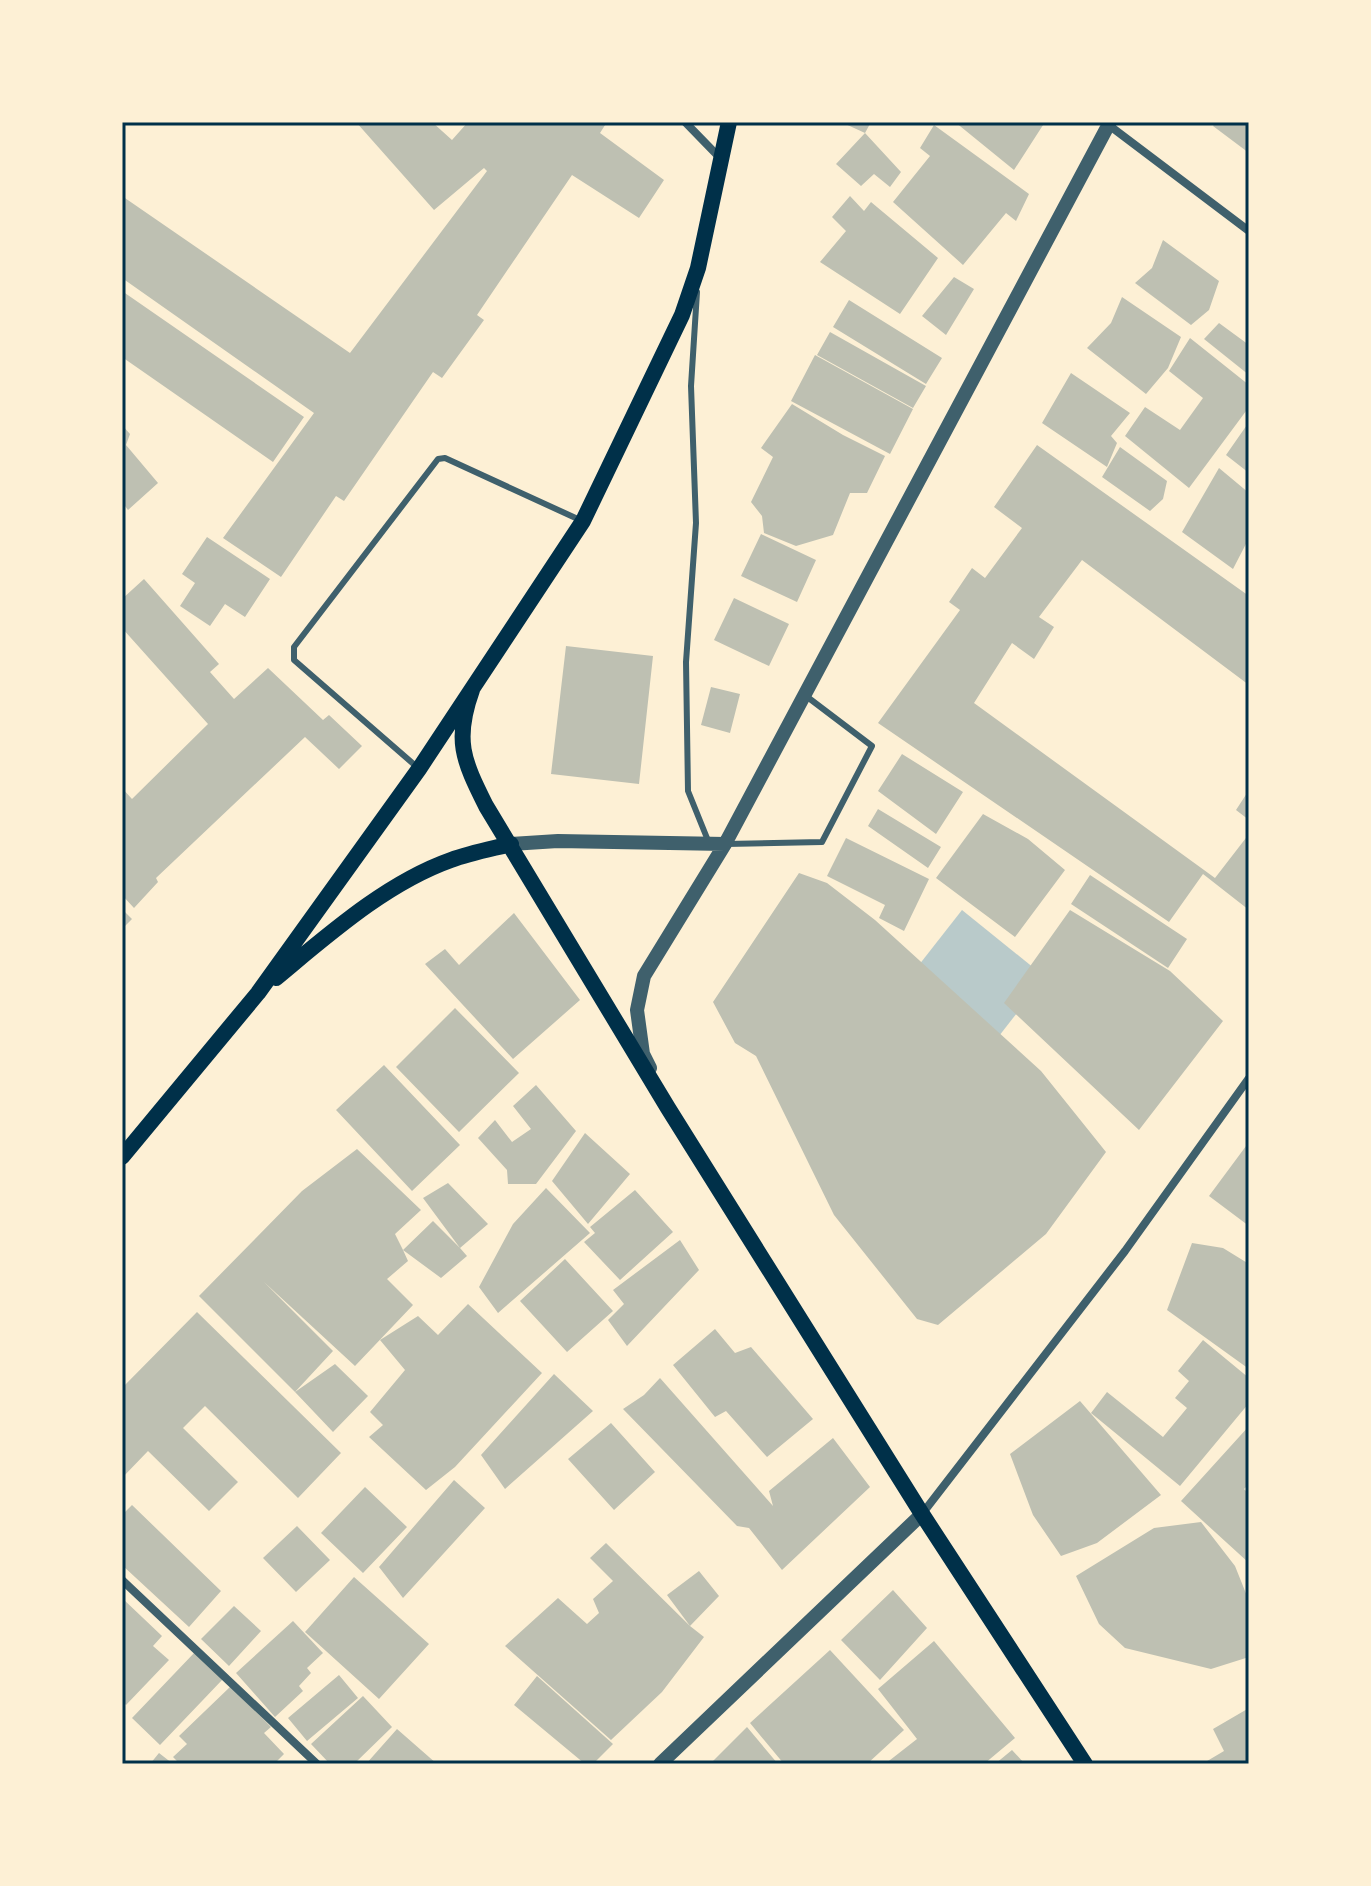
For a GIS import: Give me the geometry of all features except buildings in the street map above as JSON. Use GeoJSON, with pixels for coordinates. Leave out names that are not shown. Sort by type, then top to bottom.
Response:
{"type":"FeatureCollection","features":[{"type":"Feature","properties":{"kind":"main road"},"geometry":{"type":"LineString","coordinates":[[122,1157],[258,993],[419,769],[583,521],[682,315],[698,268],[729,122]]}},
{"type":"Feature","properties":{"kind":"main road"},"geometry":{"type":"LineString","coordinates":[[472,690],[461,720],[469,773],[668,1108],[922,1514],[1085,1764]]}},
{"type":"Feature","properties":{"kind":"main road"},"geometry":{"type":"LineString","coordinates":[[258,993],[330,934],[394,889],[449,860],[511,844]]}},
{"type":"Feature","properties":{"kind":"street"},"geometry":{"type":"LineString","coordinates":[[685,122],[721,159]]}},
{"type":"Feature","properties":{"kind":"street"},"geometry":{"type":"LineString","coordinates":[[668,1108],[643,1054],[637,1010],[644,976],[806,696],[1108,123],[1249,231]]}},
{"type":"Feature","properties":{"kind":"street"},"geometry":{"type":"LineString","coordinates":[[511,844],[558,841],[718,845]]}},
{"type":"Feature","properties":{"kind":"street"},"geometry":{"type":"LineString","coordinates":[[660,1764],[922,1514],[1125,1251],[1249,1078]]}},
{"type":"Feature","properties":{"kind":"street"},"geometry":{"type":"LineString","coordinates":[[122,1580],[317,1764]]}},
{"type":"Feature","properties":{"kind":"lane"},"geometry":{"type":"LineString","coordinates":[[698,268],[691,386],[696,523],[686,662],[688,791],[718,845],[822,842],[872,746],[806,696]]}},
{"type":"Feature","properties":{"kind":"lane"},"geometry":{"type":"LineString","coordinates":[[419,769],[294,660],[294,647],[438,459],[445,458],[583,521]]}},
{"type":"Feature","properties":{"kind":"shaded area"},"geometry":{"type":"Polygon","coordinates":[[[962,910],[1045,977],[992,1045],[915,970],[962,910]]]}}]}
